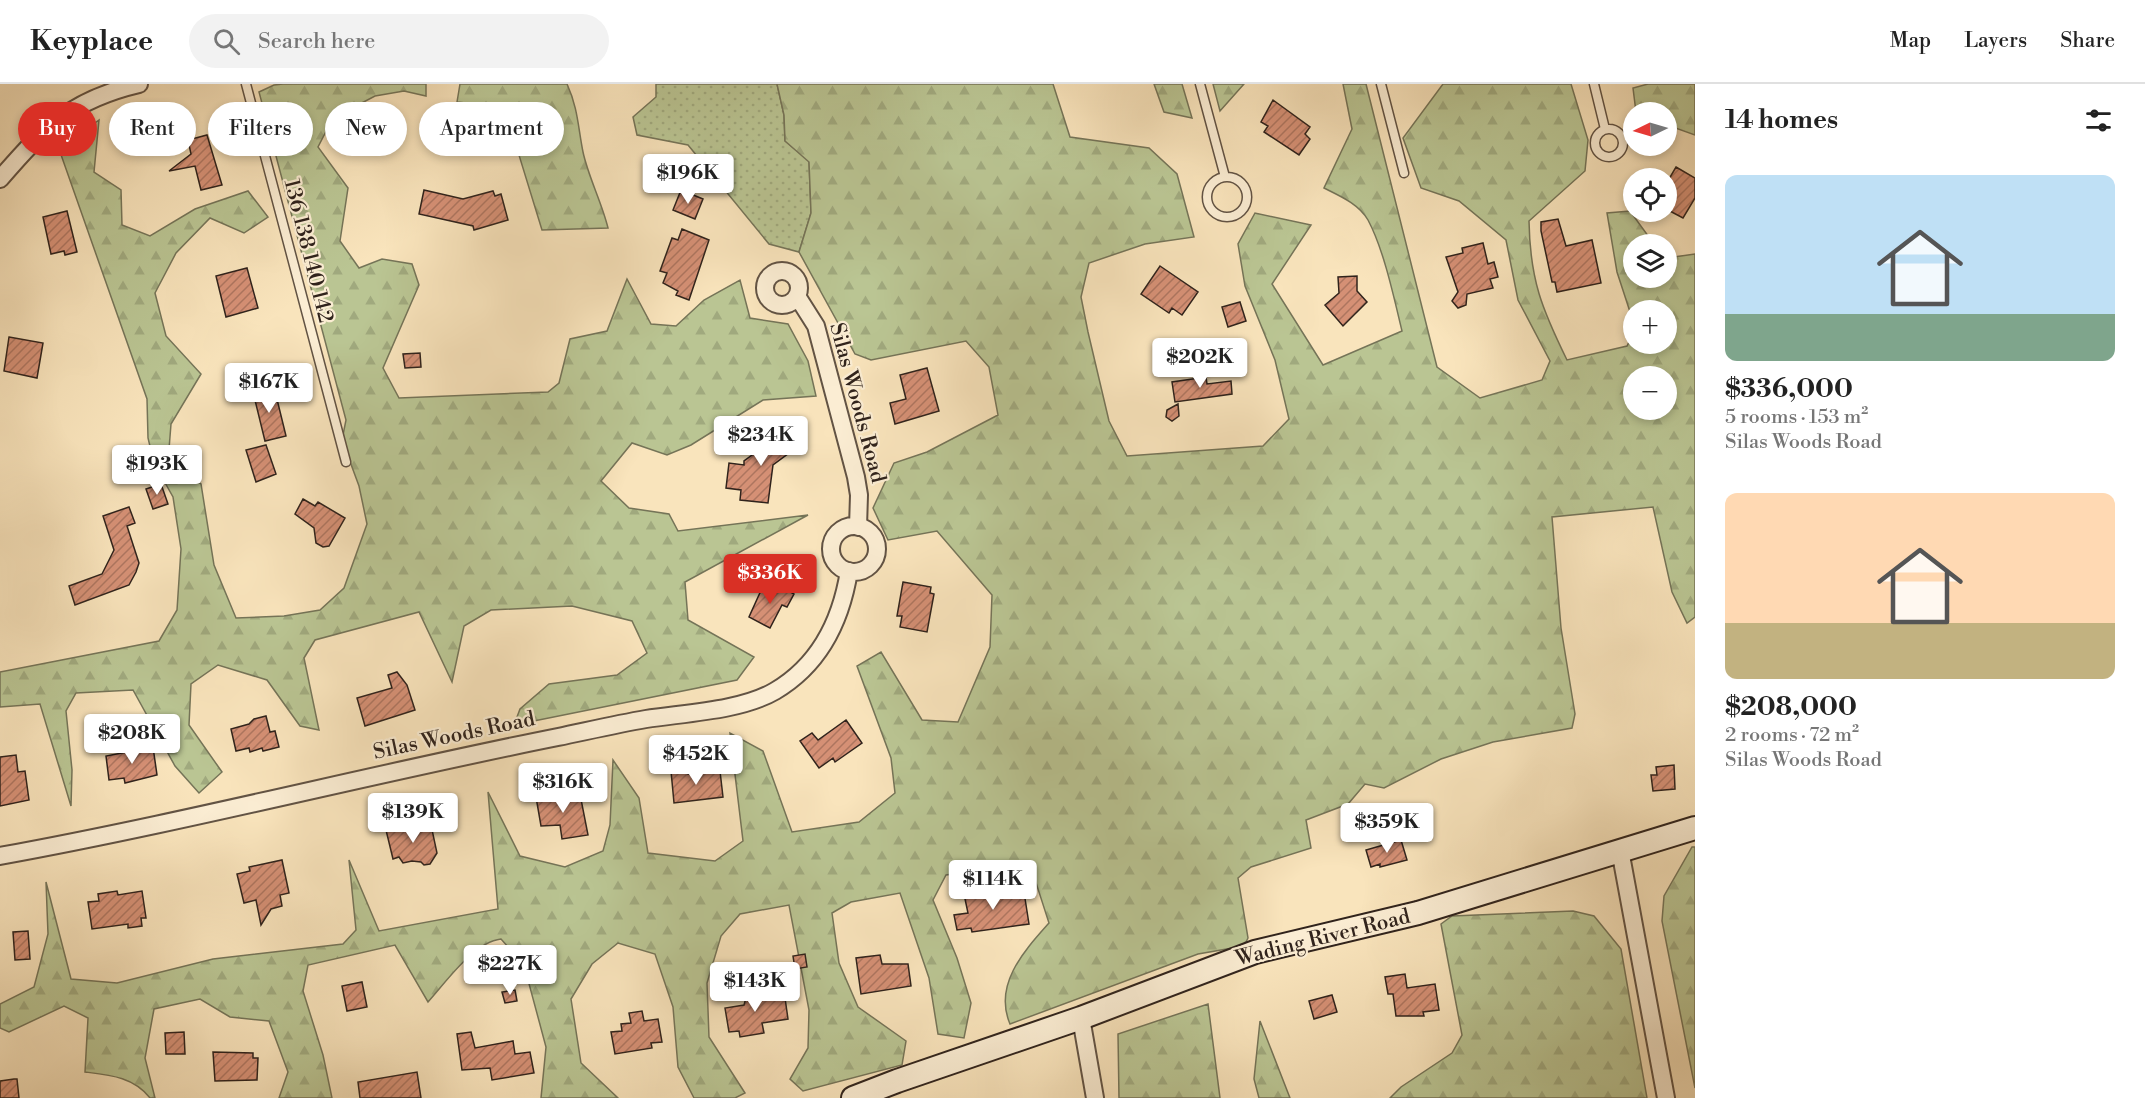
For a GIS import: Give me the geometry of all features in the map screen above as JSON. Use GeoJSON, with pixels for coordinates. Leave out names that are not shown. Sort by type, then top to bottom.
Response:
{"type":"FeatureCollection","features":[{"type":"Feature","properties":{"kind":"main road","name":"Wading River Road"},"geometry":{"type":"LineString","coordinates":[[854,1098],[1081,1018],[1255,952],[1418,914],[1695,828]]}},
{"type":"Feature","properties":{"kind":"street"},"geometry":{"type":"LineString","coordinates":[[0,179],[40,135],[84,101],[109,91],[139,84]]}},
{"type":"Feature","properties":{"kind":"street","name":"Silas Woods Road"},"geometry":{"type":"LineString","coordinates":[[797,296],[816,326],[857,486],[858,527]]}},
{"type":"Feature","properties":{"kind":"street"},"geometry":{"type":"LineString","coordinates":[[858,527],[869,531],[874,537],[877,552],[875,560],[864,570],[849,572],[837,564],[831,550],[832,543],[841,531],[858,527]]}},
{"type":"Feature","properties":{"kind":"street","name":"Silas Woods Road"},"geometry":{"type":"LineString","coordinates":[[0,856],[204,814],[468,755],[718,707],[772,693],[797,674],[826,641],[838,616],[849,572]]}},
{"type":"Feature","properties":{"kind":"street"},"geometry":{"type":"LineString","coordinates":[[1620,850],[1666,1098]]}},
{"type":"Feature","properties":{"kind":"street"},"geometry":{"type":"LineString","coordinates":[[1081,1018],[1095,1098]]}},
{"type":"Feature","properties":{"kind":"lane","name":"136 138 140 142"},"geometry":{"type":"LineString","coordinates":[[246,84],[346,462]]}},
{"type":"Feature","properties":{"kind":"lane"},"geometry":{"type":"LineString","coordinates":[[1200,84],[1225,177]]}},
{"type":"Feature","properties":{"kind":"lane"},"geometry":{"type":"LineString","coordinates":[[1381,84],[1404,172]]}},
{"type":"Feature","properties":{"kind":"lane"},"geometry":{"type":"LineString","coordinates":[[1594,84],[1605,129]]}},
{"type":"Feature","properties":{"kind":"lane"},"geometry":{"type":"LineString","coordinates":[[1225,177],[1238,180],[1246,191],[1246,205],[1236,215],[1230,217],[1218,215],[1207,200],[1214,182],[1225,177]]}},
{"type":"Feature","properties":{"kind":"green space"},"geometry":{"type":"Polygon","coordinates":[[[426,84],[426,96],[404,91],[375,96],[364,102],[325,102],[325,133],[318,147],[348,188],[340,241],[359,268],[382,259],[412,264],[419,285],[383,368],[399,398],[548,392],[559,383],[570,339],[607,331],[627,279],[651,324],[676,326],[704,300],[740,280],[750,318],[788,324],[808,361],[816,396],[763,400],[691,445],[667,455],[632,443],[601,481],[629,508],[669,514],[678,531],[808,515],[685,582],[688,620],[754,657],[737,680],[514,725],[520,709],[549,684],[617,675],[647,653],[632,621],[572,606],[491,610],[464,626],[452,682],[419,612],[315,640],[304,658],[319,730],[300,726],[267,680],[218,665],[191,684],[189,725],[222,772],[199,793],[175,766],[133,690],[76,693],[66,711],[72,770],[71,806],[40,704],[0,707],[0,672],[159,641],[177,610],[181,549],[173,497],[154,463],[148,438],[147,399],[61,156],[96,156],[94,172],[121,190],[122,225],[150,236],[195,209],[248,191],[268,217],[244,233],[210,218],[176,253],[155,293],[166,336],[201,374],[171,424],[168,462],[201,484],[214,565],[236,618],[284,616],[320,610],[344,588],[367,524],[359,486],[342,440],[346,420],[276,156],[313,156],[313,102],[262,102],[259,92],[274,85],[426,84]]]}},
{"type":"Feature","properties":{"kind":"green space"},"geometry":{"type":"Polygon","coordinates":[[[460,84],[567,84],[576,109],[585,161],[608,228],[542,230],[519,156],[564,156],[564,102],[457,102],[460,84]]]}},
{"type":"Feature","properties":{"kind":"green space"},"geometry":{"type":"Polygon","coordinates":[[[656,84],[777,84],[784,115],[785,141],[809,161],[811,213],[799,252],[769,244],[688,145],[637,135],[633,117],[656,97],[656,84]]]}},
{"type":"Feature","properties":{"kind":"green space"},"geometry":{"type":"Polygon","coordinates":[[[777,84],[1053,84],[1070,137],[1149,148],[1177,174],[1194,237],[1145,244],[1089,263],[1081,297],[1109,421],[1127,456],[1263,446],[1289,419],[1275,360],[1245,286],[1238,244],[1255,213],[1311,225],[1272,284],[1323,365],[1402,331],[1384,260],[1368,220],[1343,197],[1324,188],[1352,129],[1343,84],[1366,84],[1437,367],[1480,398],[1542,380],[1550,361],[1518,300],[1506,240],[1459,201],[1421,188],[1403,138],[1443,84],[1571,84],[1588,140],[1585,171],[1529,221],[1532,260],[1539,294],[1567,360],[1623,347],[1623,354],[1677,354],[1677,300],[1626,300],[1617,272],[1607,213],[1623,212],[1623,222],[1638,222],[1647,234],[1623,234],[1623,288],[1677,288],[1677,257],[1695,254],[1695,617],[1687,623],[1672,592],[1653,507],[1552,517],[1561,628],[1575,714],[1572,728],[1493,742],[1441,759],[1384,788],[1365,784],[1348,804],[1306,820],[1311,848],[1251,867],[1238,878],[1248,938],[1244,946],[1198,954],[1010,1024],[1006,1009],[1006,995],[1014,969],[1049,923],[1030,864],[946,875],[933,900],[957,958],[971,1003],[964,1038],[938,1034],[929,978],[900,893],[851,902],[832,913],[839,963],[858,1007],[906,1041],[902,1065],[803,1091],[790,1079],[808,1048],[809,1010],[789,905],[740,914],[721,936],[707,983],[709,1037],[745,1093],[735,1098],[694,1098],[678,1067],[673,1007],[655,954],[618,943],[592,964],[571,999],[581,1063],[618,1098],[541,1098],[546,1047],[524,965],[501,939],[481,947],[471,955],[428,1002],[395,945],[308,965],[303,991],[323,1055],[332,1098],[279,1098],[288,1072],[269,1021],[230,1017],[200,999],[154,1009],[145,1058],[155,1098],[150,1098],[137,1086],[121,1078],[85,1072],[88,1018],[64,1006],[9,1032],[0,1028],[0,1004],[34,987],[48,934],[46,882],[71,979],[117,983],[213,959],[343,944],[356,930],[349,860],[379,931],[498,909],[488,792],[520,856],[565,867],[603,851],[610,825],[613,760],[639,798],[648,853],[715,861],[743,841],[730,733],[763,751],[792,832],[859,822],[895,793],[891,758],[857,666],[881,652],[922,720],[958,722],[990,647],[992,595],[937,531],[888,540],[873,508],[894,463],[927,452],[998,415],[989,367],[966,341],[871,360],[855,354],[799,252],[811,213],[809,162],[785,141],[784,115],[777,84]]]}},
{"type":"Feature","properties":{"kind":"green space"},"geometry":{"type":"Polygon","coordinates":[[[1154,84],[1182,84],[1192,118],[1164,112],[1154,84]]]}},
{"type":"Feature","properties":{"kind":"green space"},"geometry":{"type":"Polygon","coordinates":[[[1213,84],[1244,84],[1220,111],[1213,84]]]}},
{"type":"Feature","properties":{"kind":"green space"},"geometry":{"type":"Polygon","coordinates":[[[1648,84],[1695,84],[1695,135],[1677,129],[1677,102],[1635,102],[1633,88],[1648,84]]]}},
{"type":"Feature","properties":{"kind":"green space"},"geometry":{"type":"Polygon","coordinates":[[[1692,847],[1695,847],[1695,1088],[1662,921],[1664,896],[1692,847]]]}},
{"type":"Feature","properties":{"kind":"green space"},"geometry":{"type":"Polygon","coordinates":[[[1573,911],[1594,916],[1621,949],[1647,1098],[1390,1098],[1401,1087],[1452,1053],[1462,1035],[1441,924],[1452,916],[1573,911]]]}},
{"type":"Feature","properties":{"kind":"green space"},"geometry":{"type":"Polygon","coordinates":[[[1208,1004],[1220,1098],[1119,1098],[1118,1034],[1208,1004]]]}},
{"type":"Feature","properties":{"kind":"green space"},"geometry":{"type":"Polygon","coordinates":[[[1260,1021],[1290,1098],[1259,1098],[1254,1079],[1260,1021]]]}},
{"type":"Feature","properties":{"kind":"building"},"geometry":{"type":"Polygon","coordinates":[[[1273,100],[1310,127],[1305,134],[1310,139],[1299,155],[1264,132],[1268,126],[1261,122],[1273,100]]]}},
{"type":"Feature","properties":{"kind":"building"},"geometry":{"type":"Polygon","coordinates":[[[207,135],[208,156],[213,156],[222,185],[201,190],[195,166],[169,171],[188,156],[196,156],[196,138],[207,135]]]}},
{"type":"Feature","properties":{"kind":"building"},"geometry":{"type":"Polygon","coordinates":[[[1675,168],[1695,178],[1695,198],[1683,218],[1677,215],[1675,168]]]}},
{"type":"Feature","properties":{"kind":"building"},"geometry":{"type":"Polygon","coordinates":[[[424,190],[463,199],[493,191],[495,196],[501,194],[508,220],[474,230],[473,226],[419,214],[424,190]]]}},
{"type":"Feature","properties":{"kind":"building"},"geometry":{"type":"Polygon","coordinates":[[[681,190],[703,199],[695,219],[673,210],[681,190]]]}},
{"type":"Feature","properties":{"kind":"building"},"geometry":{"type":"Polygon","coordinates":[[[67,211],[77,252],[65,255],[64,251],[51,254],[43,217],[67,211]]]}},
{"type":"Feature","properties":{"kind":"building"},"geometry":{"type":"Polygon","coordinates":[[[1558,219],[1566,246],[1592,240],[1601,283],[1557,292],[1555,282],[1552,282],[1541,222],[1558,219]]]}},
{"type":"Feature","properties":{"kind":"building"},"geometry":{"type":"Polygon","coordinates":[[[682,229],[709,240],[689,300],[676,295],[678,291],[663,283],[667,273],[660,271],[672,238],[678,240],[682,229]]]}},
{"type":"Feature","properties":{"kind":"building"},"geometry":{"type":"Polygon","coordinates":[[[1483,243],[1488,264],[1494,262],[1498,277],[1490,279],[1493,288],[1467,294],[1466,305],[1458,308],[1452,301],[1458,292],[1446,257],[1463,253],[1462,248],[1483,243]]]}},
{"type":"Feature","properties":{"kind":"building"},"geometry":{"type":"Polygon","coordinates":[[[1160,266],[1198,292],[1182,315],[1172,308],[1169,313],[1141,294],[1160,266]]]}},
{"type":"Feature","properties":{"kind":"building"},"geometry":{"type":"Polygon","coordinates":[[[247,268],[258,308],[226,317],[216,276],[247,268]]]}},
{"type":"Feature","properties":{"kind":"building"},"geometry":{"type":"Polygon","coordinates":[[[1357,276],[1357,291],[1367,302],[1343,326],[1325,305],[1339,293],[1338,277],[1357,276]]]}},
{"type":"Feature","properties":{"kind":"building"},"geometry":{"type":"Polygon","coordinates":[[[1240,302],[1246,321],[1228,327],[1222,307],[1240,302]]]}},
{"type":"Feature","properties":{"kind":"building"},"geometry":{"type":"Polygon","coordinates":[[[9,337],[43,343],[37,378],[4,371],[9,337]]]}},
{"type":"Feature","properties":{"kind":"building"},"geometry":{"type":"Polygon","coordinates":[[[420,353],[421,367],[405,368],[403,354],[420,353]]]}},
{"type":"Feature","properties":{"kind":"building"},"geometry":{"type":"Polygon","coordinates":[[[927,368],[939,411],[895,424],[890,403],[906,399],[900,375],[927,368]]]}},
{"type":"Feature","properties":{"kind":"building"},"geometry":{"type":"Polygon","coordinates":[[[1206,377],[1207,384],[1231,381],[1232,394],[1175,402],[1172,382],[1206,377]]]}},
{"type":"Feature","properties":{"kind":"building"},"geometry":{"type":"Polygon","coordinates":[[[274,387],[286,436],[265,441],[253,392],[274,387]]]}},
{"type":"Feature","properties":{"kind":"building"},"geometry":{"type":"Polygon","coordinates":[[[1178,404],[1179,416],[1172,421],[1166,417],[1167,410],[1178,404]]]}},
{"type":"Feature","properties":{"kind":"building"},"geometry":{"type":"Polygon","coordinates":[[[788,424],[800,445],[773,465],[768,503],[740,500],[741,490],[726,488],[729,463],[744,465],[744,461],[763,447],[761,444],[788,424]]]}},
{"type":"Feature","properties":{"kind":"building"},"geometry":{"type":"Polygon","coordinates":[[[266,445],[276,474],[256,482],[246,450],[266,445]]]}},
{"type":"Feature","properties":{"kind":"building"},"geometry":{"type":"Polygon","coordinates":[[[161,484],[168,504],[153,509],[146,489],[161,484]]]}},
{"type":"Feature","properties":{"kind":"building"},"geometry":{"type":"Polygon","coordinates":[[[303,499],[315,506],[318,502],[345,518],[329,546],[323,547],[316,543],[314,528],[295,514],[303,499]]]}},
{"type":"Feature","properties":{"kind":"building"},"geometry":{"type":"Polygon","coordinates":[[[129,507],[135,523],[127,526],[139,563],[129,585],[75,605],[69,586],[102,574],[114,550],[103,516],[129,507]]]}},
{"type":"Feature","properties":{"kind":"building"},"geometry":{"type":"Polygon","coordinates":[[[903,582],[931,587],[930,593],[934,594],[927,632],[900,627],[902,616],[897,616],[903,582]]]}},
{"type":"Feature","properties":{"kind":"building"},"geometry":{"type":"Polygon","coordinates":[[[763,586],[776,593],[780,586],[794,594],[787,607],[782,605],[770,628],[749,617],[763,586]]]}},
{"type":"Feature","properties":{"kind":"building"},"geometry":{"type":"Polygon","coordinates":[[[397,672],[407,685],[415,710],[365,726],[357,698],[392,688],[388,675],[397,672]]]}},
{"type":"Feature","properties":{"kind":"building"},"geometry":{"type":"Polygon","coordinates":[[[266,716],[270,732],[275,731],[279,747],[263,751],[262,748],[250,752],[249,748],[236,751],[231,729],[266,716]]]}},
{"type":"Feature","properties":{"kind":"building"},"geometry":{"type":"Polygon","coordinates":[[[846,720],[862,743],[835,762],[833,758],[819,768],[800,741],[812,733],[818,740],[846,720]]]}},
{"type":"Feature","properties":{"kind":"building"},"geometry":{"type":"Polygon","coordinates":[[[153,747],[157,775],[125,783],[124,778],[109,780],[106,756],[153,747]]]}},
{"type":"Feature","properties":{"kind":"building"},"geometry":{"type":"Polygon","coordinates":[[[16,755],[18,772],[25,771],[29,800],[0,806],[0,757],[16,755]]]}},
{"type":"Feature","properties":{"kind":"building"},"geometry":{"type":"Polygon","coordinates":[[[1674,765],[1675,789],[1653,791],[1651,775],[1657,775],[1656,767],[1674,765]]]}},
{"type":"Feature","properties":{"kind":"building"},"geometry":{"type":"Polygon","coordinates":[[[688,769],[688,774],[720,771],[723,797],[674,803],[671,771],[688,769]]]}},
{"type":"Feature","properties":{"kind":"building"},"geometry":{"type":"Polygon","coordinates":[[[568,792],[569,796],[580,794],[588,835],[562,839],[560,825],[541,826],[536,797],[568,792]]]}},
{"type":"Feature","properties":{"kind":"building"},"geometry":{"type":"Polygon","coordinates":[[[418,823],[419,828],[431,825],[437,853],[430,864],[424,865],[421,862],[412,861],[403,863],[399,857],[393,859],[386,830],[418,823]]]}},
{"type":"Feature","properties":{"kind":"building"},"geometry":{"type":"Polygon","coordinates":[[[1401,840],[1407,860],[1371,867],[1366,850],[1401,840]]]}},
{"type":"Feature","properties":{"kind":"building"},"geometry":{"type":"Polygon","coordinates":[[[282,860],[289,893],[280,895],[282,906],[271,909],[261,925],[256,900],[244,903],[237,874],[250,871],[249,867],[282,860]]]}},
{"type":"Feature","properties":{"kind":"building"},"geometry":{"type":"Polygon","coordinates":[[[995,889],[997,896],[1024,892],[1029,924],[972,932],[971,928],[957,930],[954,915],[968,913],[964,894],[995,889]]]}},
{"type":"Feature","properties":{"kind":"building"},"geometry":{"type":"Polygon","coordinates":[[[117,891],[118,895],[142,891],[146,918],[141,918],[142,926],[128,928],[128,924],[92,929],[88,902],[99,901],[98,894],[117,891]]]}},
{"type":"Feature","properties":{"kind":"building"},"geometry":{"type":"Polygon","coordinates":[[[28,931],[30,959],[15,960],[13,932],[28,931]]]}},
{"type":"Feature","properties":{"kind":"building"},"geometry":{"type":"Polygon","coordinates":[[[805,954],[807,967],[795,969],[793,956],[805,954]]]}},
{"type":"Feature","properties":{"kind":"building"},"geometry":{"type":"Polygon","coordinates":[[[880,955],[882,964],[908,964],[911,986],[861,994],[856,958],[880,955]]]}},
{"type":"Feature","properties":{"kind":"building"},"geometry":{"type":"Polygon","coordinates":[[[1405,974],[1407,988],[1435,984],[1439,1010],[1423,1012],[1424,1016],[1396,1016],[1393,994],[1388,994],[1385,977],[1405,974]]]}},
{"type":"Feature","properties":{"kind":"building"},"geometry":{"type":"Polygon","coordinates":[[[362,982],[367,1007],[347,1011],[342,986],[362,982]]]}},
{"type":"Feature","properties":{"kind":"building"},"geometry":{"type":"Polygon","coordinates":[[[765,985],[767,1000],[785,998],[788,1019],[762,1023],[764,1033],[740,1037],[739,1031],[729,1032],[725,1008],[744,1005],[749,987],[765,985]]]}},
{"type":"Feature","properties":{"kind":"building"},"geometry":{"type":"Polygon","coordinates":[[[515,990],[517,1001],[505,1003],[502,992],[515,990]]]}},
{"type":"Feature","properties":{"kind":"building"},"geometry":{"type":"Polygon","coordinates":[[[1332,995],[1337,1012],[1314,1019],[1309,1001],[1332,995]]]}},
{"type":"Feature","properties":{"kind":"building"},"geometry":{"type":"Polygon","coordinates":[[[642,1011],[644,1021],[658,1019],[662,1042],[651,1043],[652,1048],[615,1054],[611,1032],[622,1031],[621,1024],[631,1023],[629,1013],[642,1011]]]}},
{"type":"Feature","properties":{"kind":"building"},"geometry":{"type":"Polygon","coordinates":[[[184,1032],[185,1054],[166,1054],[165,1033],[184,1032]]]}},
{"type":"Feature","properties":{"kind":"building"},"geometry":{"type":"Polygon","coordinates":[[[471,1032],[475,1048],[513,1041],[515,1054],[530,1052],[534,1073],[492,1080],[490,1068],[462,1070],[457,1034],[471,1032]]]}},
{"type":"Feature","properties":{"kind":"building"},"geometry":{"type":"Polygon","coordinates":[[[213,1052],[253,1053],[253,1058],[258,1058],[257,1080],[215,1081],[213,1052]]]}},
{"type":"Feature","properties":{"kind":"building"},"geometry":{"type":"Polygon","coordinates":[[[417,1072],[421,1098],[360,1098],[358,1082],[417,1072]]]}},
{"type":"Feature","properties":{"kind":"building"},"geometry":{"type":"Polygon","coordinates":[[[17,1079],[19,1098],[0,1098],[0,1081],[17,1079]]]}}]}
